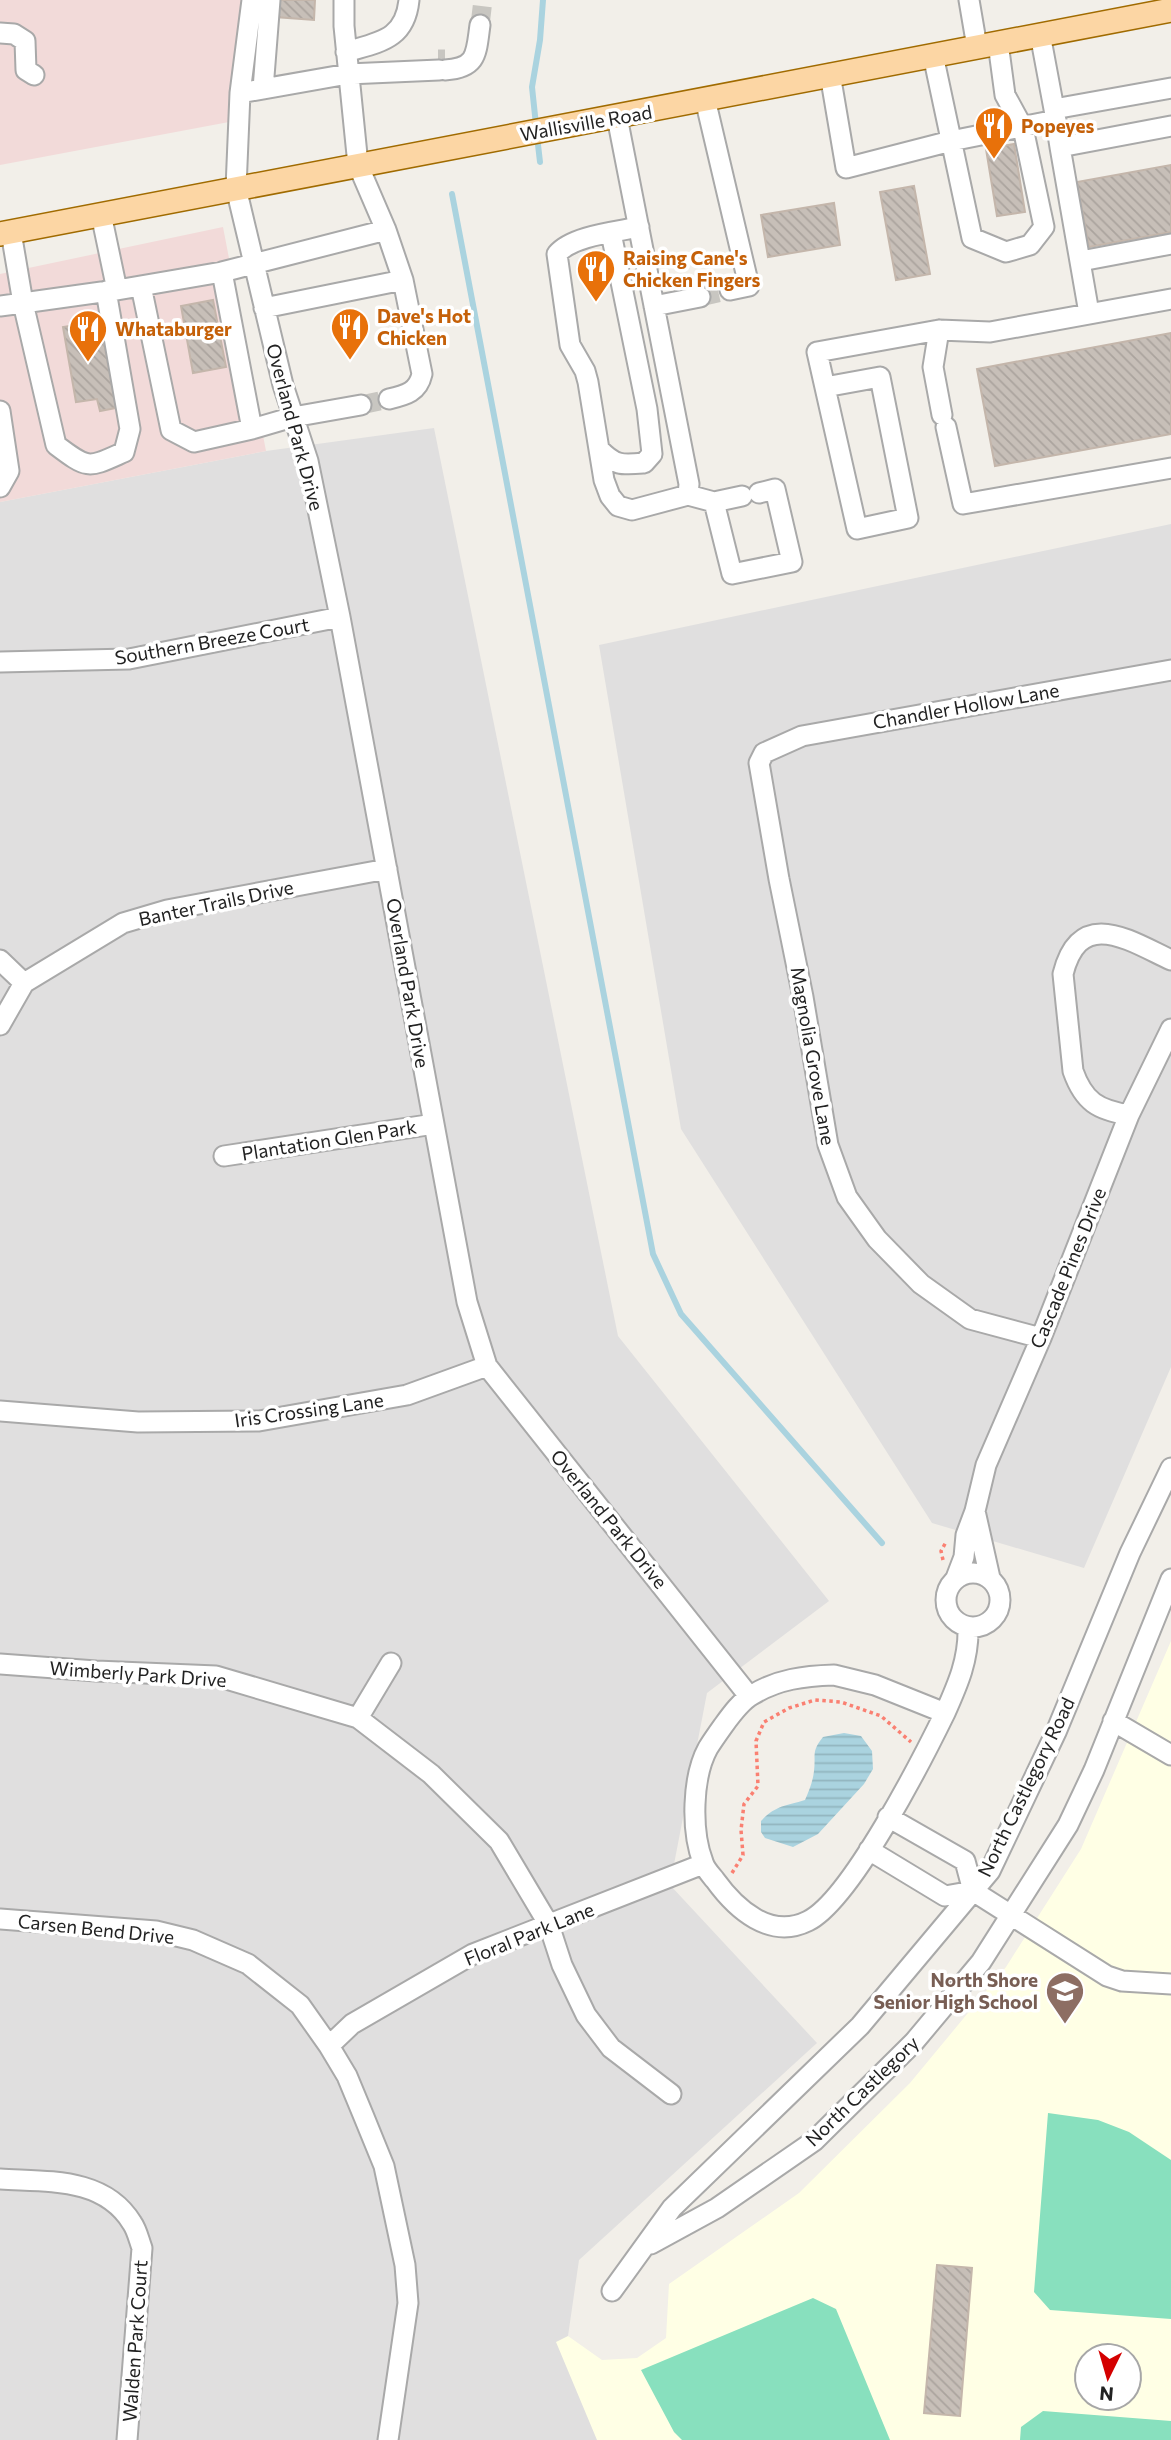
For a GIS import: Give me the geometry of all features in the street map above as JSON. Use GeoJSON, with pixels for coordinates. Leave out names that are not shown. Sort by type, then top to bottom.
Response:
{"type":"FeatureCollection","features":[{"type":"Feature","properties":{"kind":"main road","name":"Wallisville Road"},"geometry":{"type":"LineString","coordinates":[[5,233],[987,45],[1160,7]]}},
{"type":"Feature","properties":{"kind":"street","name":"Overland Park Drive"},"geometry":{"type":"LineString","coordinates":[[252,0],[240,93],[236,188],[282,385],[308,461],[340,617],[467,1301],[487,1366],[750,1696]]}},
{"type":"Feature","properties":{"kind":"street"},"geometry":{"type":"LineString","coordinates":[[263,89],[270,0]]}},
{"type":"Feature","properties":{"kind":"street"},"geometry":{"type":"LineString","coordinates":[[344,0],[346,52],[358,165],[386,230],[403,281],[422,374],[420,384],[409,394],[389,399]]}},
{"type":"Feature","properties":{"kind":"street"},"geometry":{"type":"LineString","coordinates":[[346,52],[379,42],[398,31],[408,14],[410,0]]}},
{"type":"Feature","properties":{"kind":"street"},"geometry":{"type":"LineString","coordinates":[[933,55],[972,238],[1006,252],[1030,245],[1044,227],[1022,127],[1005,95],[969,0]]}},
{"type":"Feature","properties":{"kind":"street"},"geometry":{"type":"LineString","coordinates":[[240,93],[348,74],[442,69],[464,58],[473,60],[480,25]]}},
{"type":"Feature","properties":{"kind":"street"},"geometry":{"type":"LineString","coordinates":[[0,33],[14,34],[25,41],[26,70],[34,75]]}},
{"type":"Feature","properties":{"kind":"street"},"geometry":{"type":"LineString","coordinates":[[1040,34],[1089,313]]}},
{"type":"Feature","properties":{"kind":"street"},"geometry":{"type":"LineString","coordinates":[[830,74],[846,168],[951,141],[1022,127],[1055,115],[1171,88]]}},
{"type":"Feature","properties":{"kind":"street"},"geometry":{"type":"LineString","coordinates":[[705,99],[749,286],[730,290]]}},
{"type":"Feature","properties":{"kind":"street"},"geometry":{"type":"LineString","coordinates":[[617,117],[689,484],[688,495]]}},
{"type":"Feature","properties":{"kind":"street"},"geometry":{"type":"LineString","coordinates":[[1060,148],[1171,126]]}},
{"type":"Feature","properties":{"kind":"street"},"geometry":{"type":"LineString","coordinates":[[5,233],[57,445],[81,464],[94,465],[124,452],[130,429],[100,214]]}},
{"type":"Feature","properties":{"kind":"street"},"geometry":{"type":"LineString","coordinates":[[639,227],[575,241],[557,254],[556,264],[570,345],[586,371],[604,480],[610,496],[618,506],[632,510],[688,495],[714,502],[775,489],[792,562],[732,574],[714,502]]}},
{"type":"Feature","properties":{"kind":"street"},"geometry":{"type":"LineString","coordinates":[[0,306],[222,272],[386,230]]}},
{"type":"Feature","properties":{"kind":"street"},"geometry":{"type":"LineString","coordinates":[[599,449],[607,458],[620,465],[644,463],[652,454],[642,384],[611,233]]}},
{"type":"Feature","properties":{"kind":"street"},"geometry":{"type":"LineString","coordinates":[[1081,261],[1171,244]]}},
{"type":"Feature","properties":{"kind":"street"},"geometry":{"type":"LineString","coordinates":[[222,272],[251,429]]}},
{"type":"Feature","properties":{"kind":"street"},"geometry":{"type":"LineString","coordinates":[[264,309],[403,281]]}},
{"type":"Feature","properties":{"kind":"street"},"geometry":{"type":"LineString","coordinates":[[141,285],[171,430],[194,442],[293,417],[361,405]]}},
{"type":"Feature","properties":{"kind":"street"},"geometry":{"type":"LineString","coordinates":[[654,306],[700,297]]}},
{"type":"Feature","properties":{"kind":"street"},"geometry":{"type":"LineString","coordinates":[[825,387],[880,377],[908,518],[857,529],[817,352],[939,330],[990,332],[1171,299]]}},
{"type":"Feature","properties":{"kind":"street"},"geometry":{"type":"LineString","coordinates":[[939,330],[933,367],[963,504],[1171,468]]}},
{"type":"Feature","properties":{"kind":"street"},"geometry":{"type":"LineString","coordinates":[[0,411],[9,471],[0,487]]}},
{"type":"Feature","properties":{"kind":"street","name":"Southern Breeze Court"},"geometry":{"type":"LineString","coordinates":[[0,662],[129,659],[340,617]]}},
{"type":"Feature","properties":{"kind":"street","name":"Chandler Hollow Lane"},"geometry":{"type":"LineString","coordinates":[[764,753],[802,736],[1171,670]]}},
{"type":"Feature","properties":{"kind":"street","name":"Magnolia Grove Lane"},"geometry":{"type":"LineString","coordinates":[[764,753],[759,763],[760,780],[803,998],[815,1081],[828,1145],[847,1197],[877,1239],[921,1284],[970,1319],[1041,1338]]}},
{"type":"Feature","properties":{"kind":"street","name":"Banter Trails Drive"},"geometry":{"type":"LineString","coordinates":[[0,1025],[24,983],[122,923],[167,910],[387,869]]}},
{"type":"Feature","properties":{"kind":"street"},"geometry":{"type":"LineString","coordinates":[[1129,1115],[1098,1107],[1078,1085],[1073,1071],[1063,974],[1066,959],[1075,946],[1086,938],[1100,933],[1112,933],[1128,938],[1171,960]]}},
{"type":"Feature","properties":{"kind":"street"},"geometry":{"type":"LineString","coordinates":[[0,960],[24,983]]}},
{"type":"Feature","properties":{"kind":"street","name":"Cascade Pines Drive"},"geometry":{"type":"LineString","coordinates":[[956,1578],[964,1557],[966,1535],[986,1465],[1041,1338],[1129,1115],[1171,1029]]}},
{"type":"Feature","properties":{"kind":"street","name":"Plantation Glen Park"},"geometry":{"type":"LineString","coordinates":[[224,1156],[434,1124]]}},
{"type":"Feature","properties":{"kind":"street","name":"Iris Crossing Lane"},"geometry":{"type":"LineString","coordinates":[[0,1411],[138,1422],[259,1421],[407,1395],[487,1366]]}},
{"type":"Feature","properties":{"kind":"street","name":"North Castlegory Road"},"geometry":{"type":"LineString","coordinates":[[645,2247],[672,2208],[860,2026],[990,1871],[1056,1732],[1129,1553],[1171,1468]]}},
{"type":"Feature","properties":{"kind":"street","name":"Cascade Pines Drive"},"geometry":{"type":"LineString","coordinates":[[975,1511],[990,1578]]}},
{"type":"Feature","properties":{"kind":"street"},"geometry":{"type":"LineString","coordinates":[[975,1572],[990,1578],[1000,1594],[999,1609],[987,1623],[978,1626],[968,1626],[956,1621],[946,1605],[950,1585],[956,1578],[975,1572]]}},
{"type":"Feature","properties":{"kind":"street"},"geometry":{"type":"LineString","coordinates":[[1171,1579],[1113,1721],[1171,1755]]}},
{"type":"Feature","properties":{"kind":"street"},"geometry":{"type":"LineString","coordinates":[[945,1713],[875,1685],[834,1675],[799,1676],[750,1696],[730,1716],[708,1749],[698,1776],[696,1824],[703,1864],[722,1890],[749,1917],[770,1924],[791,1926],[809,1921],[823,1910],[845,1885],[869,1850],[925,1753],[945,1713],[962,1675],[969,1647],[968,1626]]}},
{"type":"Feature","properties":{"kind":"street"},"geometry":{"type":"LineString","coordinates":[[358,1718],[391,1663]]}},
{"type":"Feature","properties":{"kind":"street","name":"Wimberly Park Drive"},"geometry":{"type":"LineString","coordinates":[[0,1664],[216,1676],[358,1718],[431,1774],[499,1841],[549,1925],[562,1965],[586,2015],[611,2048],[671,2094]]}},
{"type":"Feature","properties":{"kind":"street","name":"North Castlegory"},"geometry":{"type":"LineString","coordinates":[[612,2291],[645,2247],[717,2207],[814,2141],[915,2042],[981,1962],[1068,1825],[1113,1721]]}},
{"type":"Feature","properties":{"kind":"street"},"geometry":{"type":"LineString","coordinates":[[888,1817],[965,1861],[973,1891]]}},
{"type":"Feature","properties":{"kind":"street"},"geometry":{"type":"LineString","coordinates":[[869,1850],[945,1896],[973,1891],[1107,1976],[1122,1980],[1171,1984]]}},
{"type":"Feature","properties":{"kind":"street","name":"Floral Park Lane"},"geometry":{"type":"LineString","coordinates":[[329,2046],[352,2024],[462,1960],[703,1864]]}},
{"type":"Feature","properties":{"kind":"street","name":"Carsen Bend Drive"},"geometry":{"type":"LineString","coordinates":[[0,1919],[156,1931],[193,1940],[248,1964],[300,2005],[347,2076],[384,2166],[405,2265],[408,2303],[388,2440]]}},
{"type":"Feature","properties":{"kind":"street","name":"Walden Park Court"},"geometry":{"type":"LineString","coordinates":[[0,2179],[78,2184],[110,2196],[133,2223],[142,2248],[127,2440]]}},
{"type":"Feature","properties":{"kind":"path"},"geometry":{"type":"LineString","coordinates":[[722,1890],[743,1855],[741,1830],[744,1804],[758,1786],[756,1741],[764,1722],[789,1708],[815,1700],[841,1702],[881,1716],[925,1753]]}},
{"type":"Feature","properties":{"kind":"shaded area"},"geometry":{"type":"Polygon","coordinates":[[[0,0],[242,0],[229,122],[0,165],[0,0]]]}},
{"type":"Feature","properties":{"kind":"shaded area"},"geometry":{"type":"Polygon","coordinates":[[[223,227],[266,451],[0,502],[0,274],[223,227]]]}},
{"type":"Feature","properties":{"kind":"shaded area"},"geometry":{"type":"Polygon","coordinates":[[[434,428],[618,1336],[829,1601],[707,1693],[670,1885],[817,2043],[579,2260],[568,2336],[609,2440],[0,2440],[0,502],[266,451],[434,428]]]}},
{"type":"Feature","properties":{"kind":"shaded area"},"geometry":{"type":"Polygon","coordinates":[[[1171,524],[1171,1367],[1084,1568],[932,1523],[681,1129],[599,645],[1171,524]]]}},
{"type":"Feature","properties":{"kind":"shaded area","name":"North Shore Senior High School"},"geometry":{"type":"Polygon","coordinates":[[[1171,1641],[1171,2440],[597,2440],[556,2342],[568,2336],[602,2360],[637,2358],[666,2338],[669,2284],[799,2193],[910,2083],[1006,1967],[1081,1849],[1171,1641]]]}},
{"type":"Feature","properties":{"kind":"green space"},"geometry":{"type":"Polygon","coordinates":[[[1048,2113],[1098,2120],[1129,2132],[1171,2160],[1171,2319],[1050,2310],[1034,2292],[1048,2113]]]}},
{"type":"Feature","properties":{"kind":"green space"},"geometry":{"type":"Polygon","coordinates":[[[813,2298],[836,2309],[890,2440],[682,2440],[674,2432],[641,2370],[813,2298]]]}},
{"type":"Feature","properties":{"kind":"green space"},"geometry":{"type":"Polygon","coordinates":[[[1043,2411],[1171,2421],[1171,2440],[1020,2440],[1021,2427],[1043,2411]]]}},
{"type":"Feature","properties":{"kind":"water"},"geometry":{"type":"Polygon","coordinates":[[[844,1733],[861,1736],[872,1751],[873,1769],[864,1784],[818,1834],[793,1847],[765,1838],[761,1832],[761,1821],[766,1816],[782,1807],[805,1800],[813,1778],[815,1750],[819,1742],[823,1737],[844,1733]]]}},
{"type":"Feature","properties":{"kind":"building"},"geometry":{"type":"Polygon","coordinates":[[[277,0],[315,0],[314,20],[275,17],[277,0]]]}},
{"type":"Feature","properties":{"kind":"building"},"geometry":{"type":"Polygon","coordinates":[[[1014,144],[1025,212],[997,216],[986,149],[1014,144]]]}},
{"type":"Feature","properties":{"kind":"building"},"geometry":{"type":"Polygon","coordinates":[[[1171,165],[1171,232],[1089,247],[1077,182],[1171,165]]]}},
{"type":"Feature","properties":{"kind":"building"},"geometry":{"type":"Polygon","coordinates":[[[914,186],[930,274],[896,280],[880,192],[914,186]]]}},
{"type":"Feature","properties":{"kind":"building"},"geometry":{"type":"Polygon","coordinates":[[[834,203],[840,245],[768,257],[761,215],[834,203]]]}},
{"type":"Feature","properties":{"kind":"building"},"geometry":{"type":"Polygon","coordinates":[[[213,300],[226,367],[193,373],[181,306],[213,300]]]}},
{"type":"Feature","properties":{"kind":"building","name":"Whataburger"},"geometry":{"type":"Polygon","coordinates":[[[100,321],[116,408],[100,411],[97,399],[76,402],[63,327],[100,321]]]}},
{"type":"Feature","properties":{"kind":"building"},"geometry":{"type":"Polygon","coordinates":[[[1171,333],[1171,434],[995,466],[977,369],[1171,333]]]}},
{"type":"Feature","properties":{"kind":"building"},"geometry":{"type":"Polygon","coordinates":[[[937,2265],[972,2268],[960,2416],[924,2413],[937,2265]]]}},
{"type":"Feature","properties":{"kind":"waterway"},"geometry":{"type":"LineString","coordinates":[[536,125],[532,87],[543,0]]}},
{"type":"Feature","properties":{"kind":"waterway"},"geometry":{"type":"LineString","coordinates":[[537,136],[540,162]]}},
{"type":"Feature","properties":{"kind":"waterway"},"geometry":{"type":"LineString","coordinates":[[452,194],[653,1254],[681,1314],[882,1543]]}},
{"type":"Feature","properties":{"kind":"tunnel"},"geometry":{"type":"LineString","coordinates":[[480,25],[483,0]]}},
{"type":"Feature","properties":{"kind":"tunnel"},"geometry":{"type":"LineString","coordinates":[[438,59],[445,59]]}},
{"type":"Feature","properties":{"kind":"tunnel"},"geometry":{"type":"LineString","coordinates":[[700,297],[730,290]]}},
{"type":"Feature","properties":{"kind":"tunnel"},"geometry":{"type":"LineString","coordinates":[[361,405],[389,399]]}},
{"type":"Feature","properties":{"kind":"place","name":"Popeyes"},"geometry":{"type":"Point","coordinates":[994,160]}},
{"type":"Feature","properties":{"kind":"place","name":"Raising Cane's Chicken Fingers"},"geometry":{"type":"Point","coordinates":[596,303]}},
{"type":"Feature","properties":{"kind":"place","name":"Dave's Hot Chicken"},"geometry":{"type":"Point","coordinates":[350,361]}},
{"type":"Feature","properties":{"kind":"place","name":"Whataburger"},"geometry":{"type":"Point","coordinates":[88,363]}},
{"type":"Feature","properties":{"kind":"place","name":"North Shore Senior High School"},"geometry":{"type":"Point","coordinates":[1065,2025]}}]}
